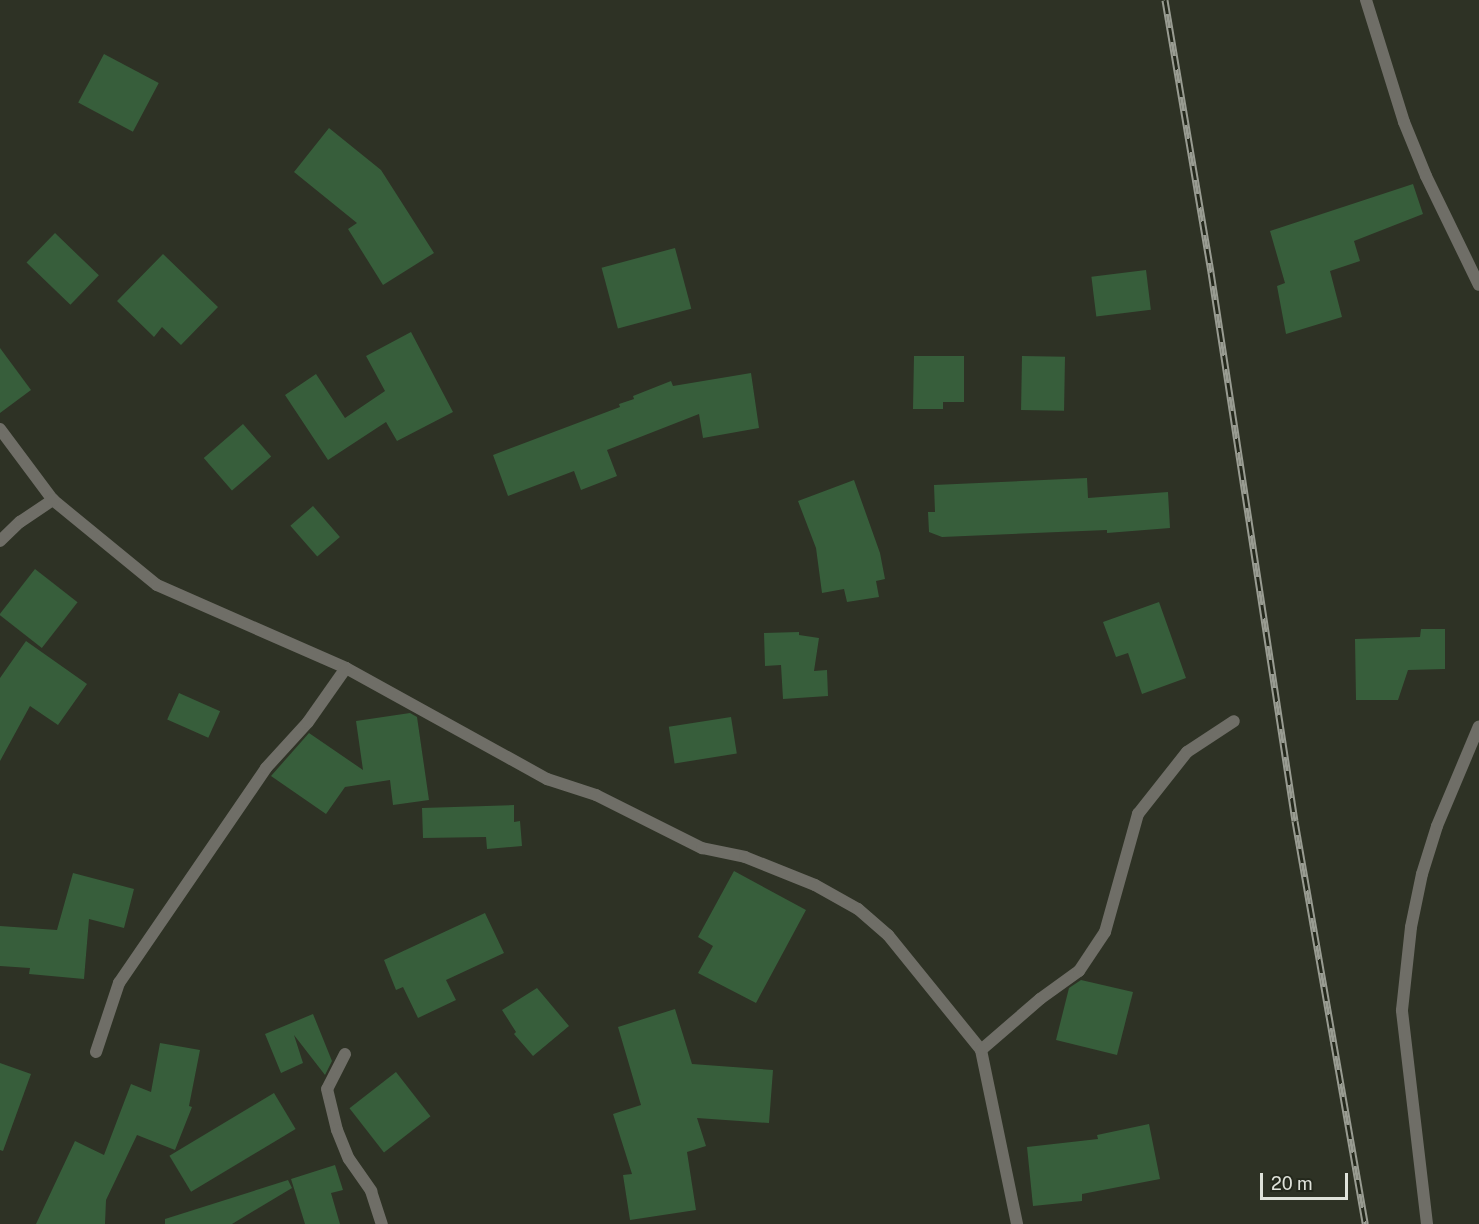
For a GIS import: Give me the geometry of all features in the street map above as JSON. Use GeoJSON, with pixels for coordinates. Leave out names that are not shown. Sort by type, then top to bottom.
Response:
{"type":"FeatureCollection","features":[{"type":"Feature","properties":{"kind":"street"},"geometry":{"type":"LineString","coordinates":[[1366,0],[1404,122],[1426,176],[1479,285]]}},
{"type":"Feature","properties":{"kind":"street"},"geometry":{"type":"LineString","coordinates":[[0,429],[53,500],[157,585],[346,668],[547,779],[596,795],[702,848],[745,857],[815,885],[858,909],[888,935],[981,1050],[1017,1224]]}},
{"type":"Feature","properties":{"kind":"street"},"geometry":{"type":"LineString","coordinates":[[0,541],[20,522],[53,500]]}},
{"type":"Feature","properties":{"kind":"street"},"geometry":{"type":"LineString","coordinates":[[96,1052],[119,983],[266,768],[308,722],[346,668]]}},
{"type":"Feature","properties":{"kind":"street"},"geometry":{"type":"LineString","coordinates":[[981,1050],[1040,999],[1079,971],[1105,932],[1138,814],[1187,753],[1234,721]]}},
{"type":"Feature","properties":{"kind":"street"},"geometry":{"type":"LineString","coordinates":[[1427,1224],[1402,1010],[1411,927],[1422,874],[1437,826],[1479,726]]}},
{"type":"Feature","properties":{"kind":"street"},"geometry":{"type":"LineString","coordinates":[[345,1054],[327,1089],[337,1130],[349,1160],[371,1191],[382,1224]]}},
{"type":"Feature","properties":{"kind":"building"},"geometry":{"type":"Polygon","coordinates":[[[104,54],[159,83],[133,132],[78,103],[104,54]]]}},
{"type":"Feature","properties":{"kind":"building"},"geometry":{"type":"Polygon","coordinates":[[[329,128],[381,170],[434,253],[383,285],[348,229],[357,223],[294,172],[329,128]]]}},
{"type":"Feature","properties":{"kind":"building"},"geometry":{"type":"Polygon","coordinates":[[[1413,184],[1423,214],[1354,241],[1360,261],[1330,271],[1342,317],[1286,334],[1277,286],[1285,283],[1270,231],[1413,184]]]}},
{"type":"Feature","properties":{"kind":"building"},"geometry":{"type":"Polygon","coordinates":[[[55,233],[99,275],[70,305],[27,262],[55,233]]]}},
{"type":"Feature","properties":{"kind":"building"},"geometry":{"type":"Polygon","coordinates":[[[675,248],[691,309],[618,329],[602,268],[675,248]]]}},
{"type":"Feature","properties":{"kind":"building"},"geometry":{"type":"Polygon","coordinates":[[[163,254],[218,307],[181,345],[162,327],[154,337],[117,301],[163,254]]]}},
{"type":"Feature","properties":{"kind":"building"},"geometry":{"type":"Polygon","coordinates":[[[1146,270],[1151,310],[1096,316],[1091,277],[1146,270]]]}},
{"type":"Feature","properties":{"kind":"building"},"geometry":{"type":"Polygon","coordinates":[[[411,332],[453,412],[397,441],[386,422],[328,460],[285,395],[316,374],[345,418],[385,391],[366,356],[411,332]]]}},
{"type":"Feature","properties":{"kind":"building"},"geometry":{"type":"Polygon","coordinates":[[[0,348],[31,390],[0,413],[0,348]]]}},
{"type":"Feature","properties":{"kind":"building"},"geometry":{"type":"Polygon","coordinates":[[[914,356],[964,356],[964,402],[943,402],[943,409],[913,409],[914,356]]]}},
{"type":"Feature","properties":{"kind":"building"},"geometry":{"type":"Polygon","coordinates":[[[1022,356],[1065,357],[1064,411],[1021,410],[1022,356]]]}},
{"type":"Feature","properties":{"kind":"building"},"geometry":{"type":"Polygon","coordinates":[[[751,373],[759,428],[703,438],[699,414],[607,450],[617,476],[581,490],[574,471],[508,496],[493,455],[620,407],[619,404],[634,399],[633,396],[671,381],[673,386],[751,373]]]}},
{"type":"Feature","properties":{"kind":"building"},"geometry":{"type":"Polygon","coordinates":[[[243,424],[271,456],[232,491],[204,458],[243,424]]]}},
{"type":"Feature","properties":{"kind":"building"},"geometry":{"type":"Polygon","coordinates":[[[1087,478],[1088,498],[1168,492],[1170,528],[1107,533],[1107,530],[942,537],[929,532],[928,512],[935,512],[934,485],[1087,478]]]}},
{"type":"Feature","properties":{"kind":"building"},"geometry":{"type":"Polygon","coordinates":[[[854,480],[880,553],[885,579],[876,581],[879,597],[847,602],[844,589],[822,593],[816,548],[798,501],[854,480]]]}},
{"type":"Feature","properties":{"kind":"building"},"geometry":{"type":"Polygon","coordinates":[[[313,506],[340,537],[317,557],[290,526],[313,506]]]}},
{"type":"Feature","properties":{"kind":"building"},"geometry":{"type":"Polygon","coordinates":[[[35,569],[78,602],[42,648],[0,615],[35,569]]]}},
{"type":"Feature","properties":{"kind":"building"},"geometry":{"type":"Polygon","coordinates":[[[1159,602],[1186,678],[1142,694],[1128,653],[1116,657],[1103,622],[1159,602]]]}},
{"type":"Feature","properties":{"kind":"building"},"geometry":{"type":"Polygon","coordinates":[[[1421,629],[1445,629],[1445,669],[1408,670],[1398,700],[1356,700],[1355,639],[1420,637],[1421,629]]]}},
{"type":"Feature","properties":{"kind":"building"},"geometry":{"type":"Polygon","coordinates":[[[799,632],[799,635],[819,638],[814,671],[827,670],[828,696],[783,699],[781,665],[765,666],[764,633],[799,632]]]}},
{"type":"Feature","properties":{"kind":"building"},"geometry":{"type":"Polygon","coordinates":[[[26,641],[87,684],[58,725],[30,706],[0,761],[0,678],[26,641]]]}},
{"type":"Feature","properties":{"kind":"building"},"geometry":{"type":"Polygon","coordinates":[[[179,693],[220,711],[208,738],[167,719],[179,693]]]}},
{"type":"Feature","properties":{"kind":"building"},"geometry":{"type":"Polygon","coordinates":[[[410,713],[417,717],[429,800],[393,805],[390,780],[345,787],[326,814],[271,776],[309,733],[363,770],[356,721],[410,713]]]}},
{"type":"Feature","properties":{"kind":"building"},"geometry":{"type":"Polygon","coordinates":[[[731,717],[737,754],[675,763],[669,727],[731,717]]]}},
{"type":"Feature","properties":{"kind":"building"},"geometry":{"type":"Polygon","coordinates":[[[514,805],[514,822],[520,821],[522,846],[487,849],[486,837],[423,838],[422,808],[514,805]]]}},
{"type":"Feature","properties":{"kind":"building"},"geometry":{"type":"Polygon","coordinates":[[[734,871],[806,910],[756,1003],[698,973],[713,946],[698,937],[734,871]]]}},
{"type":"Feature","properties":{"kind":"building"},"geometry":{"type":"Polygon","coordinates":[[[73,873],[134,889],[124,928],[89,919],[84,979],[29,974],[30,968],[0,966],[0,926],[57,930],[73,873]]]}},
{"type":"Feature","properties":{"kind":"building"},"geometry":{"type":"Polygon","coordinates":[[[485,913],[504,953],[446,980],[456,1000],[418,1018],[403,987],[396,990],[384,960],[485,913]]]}},
{"type":"Feature","properties":{"kind":"building"},"geometry":{"type":"Polygon","coordinates":[[[1081,980],[1133,992],[1117,1055],[1056,1040],[1069,988],[1081,980]]]}},
{"type":"Feature","properties":{"kind":"building"},"geometry":{"type":"Polygon","coordinates":[[[537,988],[569,1026],[533,1056],[514,1034],[516,1032],[502,1010],[537,988]]]}},
{"type":"Feature","properties":{"kind":"building"},"geometry":{"type":"Polygon","coordinates":[[[675,1009],[692,1064],[773,1070],[769,1123],[697,1118],[706,1146],[687,1152],[696,1210],[630,1220],[623,1175],[632,1174],[613,1114],[641,1105],[618,1027],[675,1009]]]}},
{"type":"Feature","properties":{"kind":"building"},"geometry":{"type":"Polygon","coordinates":[[[313,1014],[332,1061],[325,1075],[294,1035],[303,1063],[281,1073],[265,1034],[313,1014]]]}},
{"type":"Feature","properties":{"kind":"building"},"geometry":{"type":"Polygon","coordinates":[[[160,1043],[200,1050],[189,1106],[192,1107],[175,1150],[137,1135],[106,1200],[105,1224],[36,1224],[75,1141],[104,1155],[131,1084],[151,1092],[160,1043]]]}},
{"type":"Feature","properties":{"kind":"building"},"geometry":{"type":"Polygon","coordinates":[[[0,1063],[31,1074],[3,1151],[0,1150],[0,1063]]]}},
{"type":"Feature","properties":{"kind":"building"},"geometry":{"type":"Polygon","coordinates":[[[396,1072],[430,1116],[384,1152],[350,1108],[396,1072]]]}},
{"type":"Feature","properties":{"kind":"building"},"geometry":{"type":"Polygon","coordinates":[[[274,1093],[296,1129],[191,1192],[169,1156],[274,1093]]]}},
{"type":"Feature","properties":{"kind":"building"},"geometry":{"type":"Polygon","coordinates":[[[1149,1124],[1160,1179],[1082,1194],[1082,1201],[1033,1206],[1027,1147],[1098,1139],[1097,1135],[1149,1124]]]}},
{"type":"Feature","properties":{"kind":"building"},"geometry":{"type":"Polygon","coordinates":[[[335,1165],[343,1190],[331,1193],[340,1224],[305,1224],[291,1179],[335,1165]]]}},
{"type":"Feature","properties":{"kind":"building"},"geometry":{"type":"Polygon","coordinates":[[[288,1180],[292,1188],[232,1224],[165,1224],[165,1219],[288,1180]]]}},
{"type":"Feature","properties":{"kind":"railway"},"geometry":{"type":"LineString","coordinates":[[1165,0],[1211,272],[1295,821],[1365,1224]]}}]}
